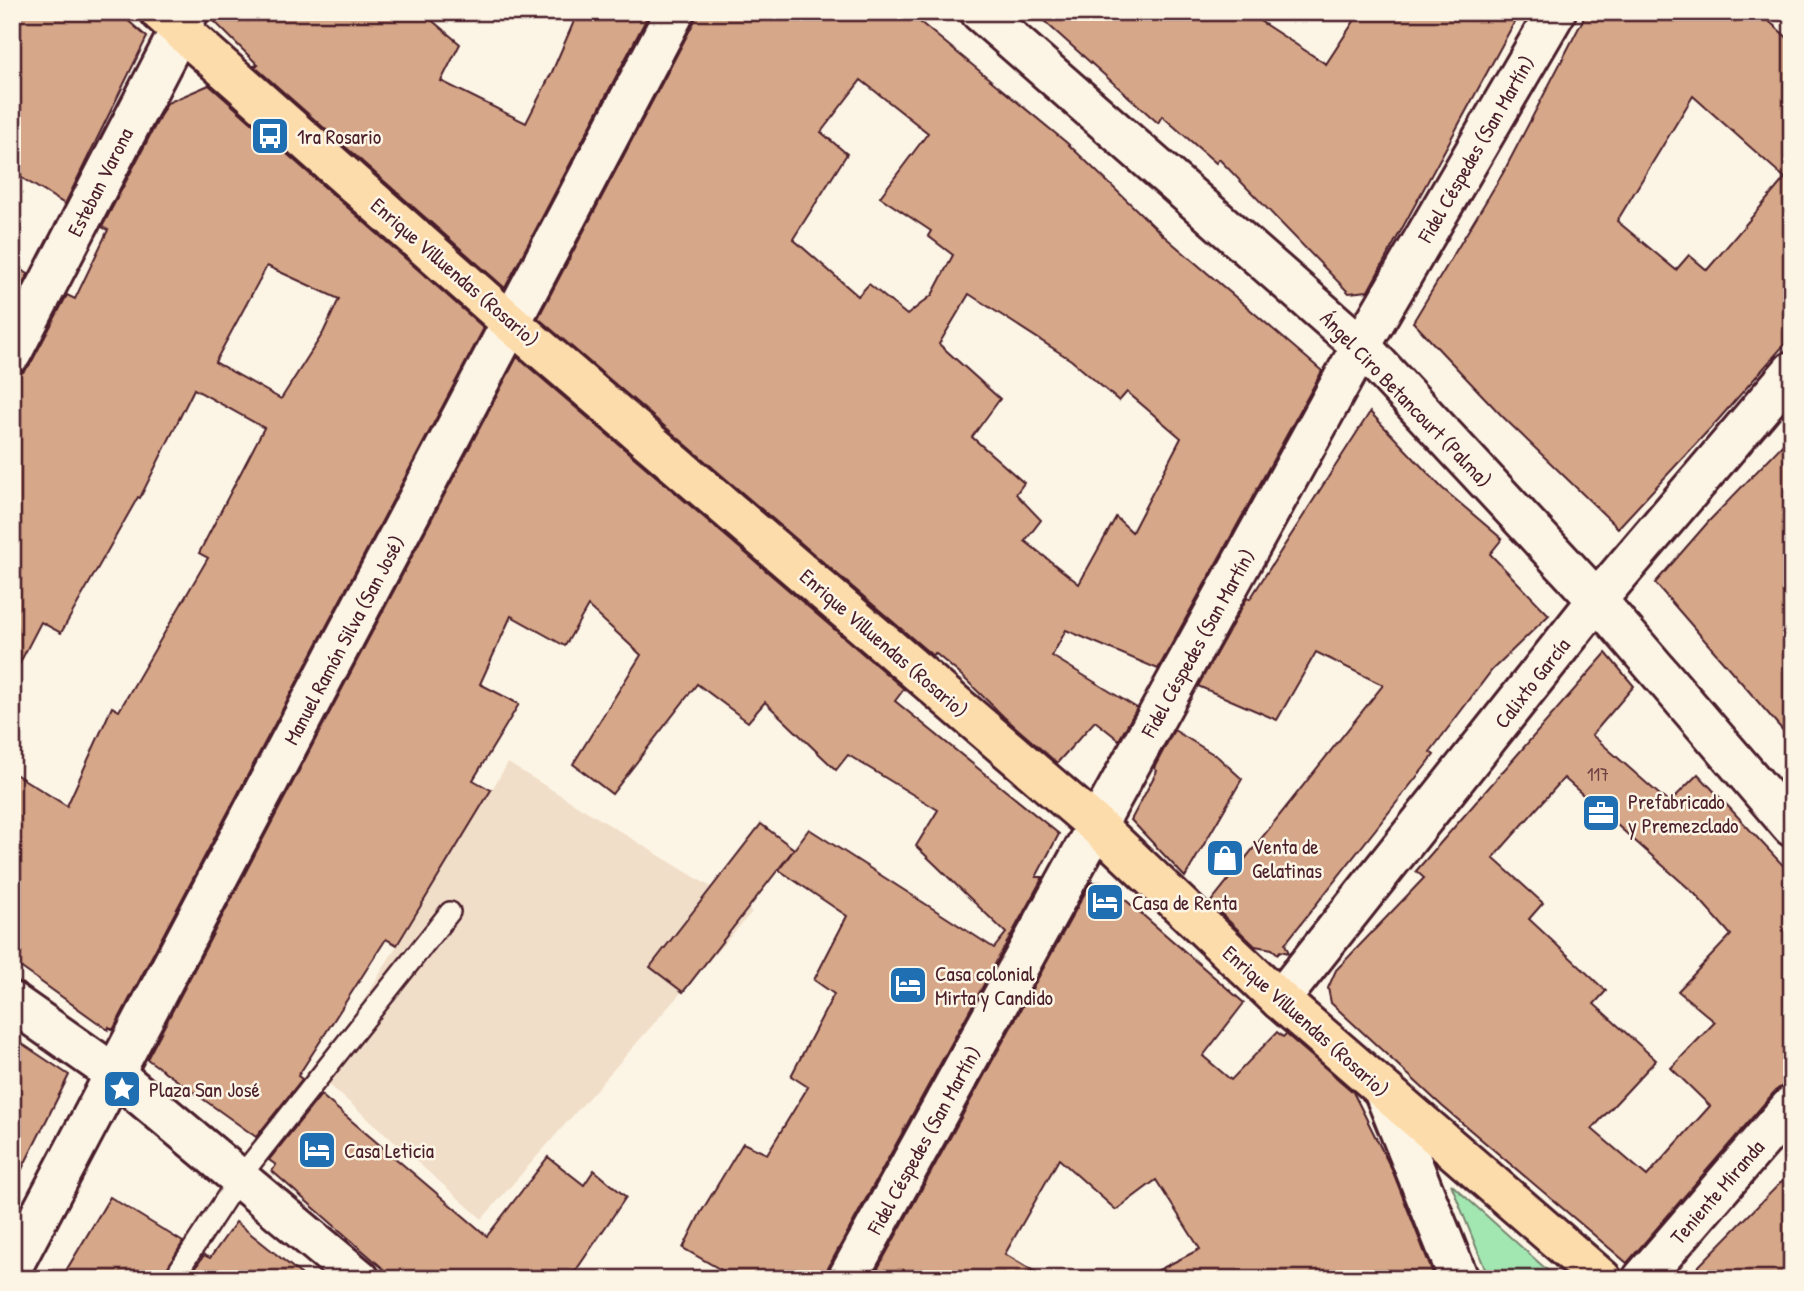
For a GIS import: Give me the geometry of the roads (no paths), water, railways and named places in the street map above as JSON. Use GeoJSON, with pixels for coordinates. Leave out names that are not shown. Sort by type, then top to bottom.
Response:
{"type":"FeatureCollection","features":[{"type":"Feature","properties":{"kind":"main road","name":"Enrique Villuendas (Rosario)"},"geometry":{"type":"LineString","coordinates":[[176,18],[511,323],[1097,826],[1280,1000],[1597,1277]]}},
{"type":"Feature","properties":{"kind":"street","name":"Manuel Ramón Silva (San José)"},"geometry":{"type":"LineString","coordinates":[[12,1268],[675,12]]}},
{"type":"Feature","properties":{"kind":"street","name":"Ángel Ciro Betancourt (Palma)"},"geometry":{"type":"LineString","coordinates":[[980,12],[1361,346],[1597,600],[1792,827]]}},
{"type":"Feature","properties":{"kind":"street","name":"Fidel Céspedes (San Martín)"},"geometry":{"type":"LineString","coordinates":[[847,1279],[1361,346],[1556,12]]}},
{"type":"Feature","properties":{"kind":"street","name":"Esteban Varona"},"geometry":{"type":"LineString","coordinates":[[12,353],[176,18]]}},
{"type":"Feature","properties":{"kind":"street","name":"Calixto García"},"geometry":{"type":"LineString","coordinates":[[1280,1000],[1597,600],[1792,371]]}},
{"type":"Feature","properties":{"kind":"street"},"geometry":{"type":"LineString","coordinates":[[12,1002],[116,1075],[360,1279]]}},
{"type":"Feature","properties":{"kind":"street"},"geometry":{"type":"LineString","coordinates":[[1383,1090],[1460,1279]]}},
{"type":"Feature","properties":{"kind":"street","name":"Teniente Miranda"},"geometry":{"type":"LineString","coordinates":[[1642,1279],[1792,1105]]}},
{"type":"Feature","properties":{"kind":"lane"},"geometry":{"type":"LineString","coordinates":[[173,1279],[240,1177],[450,912]]}},
{"type":"Feature","properties":{"kind":"place","name":"1ra Rosario"},"geometry":{"type":"Point","coordinates":[270,136]}},
{"type":"Feature","properties":{"kind":"place","name":"Prefabricado y Premezclado"},"geometry":{"type":"Point","coordinates":[1601,813]}},
{"type":"Feature","properties":{"kind":"place","name":"Venta de Gelatinas"},"geometry":{"type":"Point","coordinates":[1225,858]}},
{"type":"Feature","properties":{"kind":"place","name":"Casa de Renta"},"geometry":{"type":"Point","coordinates":[1105,902]}},
{"type":"Feature","properties":{"kind":"place","name":"Casa colonial Mirta y Candido"},"geometry":{"type":"Point","coordinates":[908,985]}},
{"type":"Feature","properties":{"kind":"place","name":"Plaza San José"},"geometry":{"type":"Point","coordinates":[122,1089]}},
{"type":"Feature","properties":{"kind":"place","name":"Casa Leticia"},"geometry":{"type":"Point","coordinates":[317,1150]}}]}
